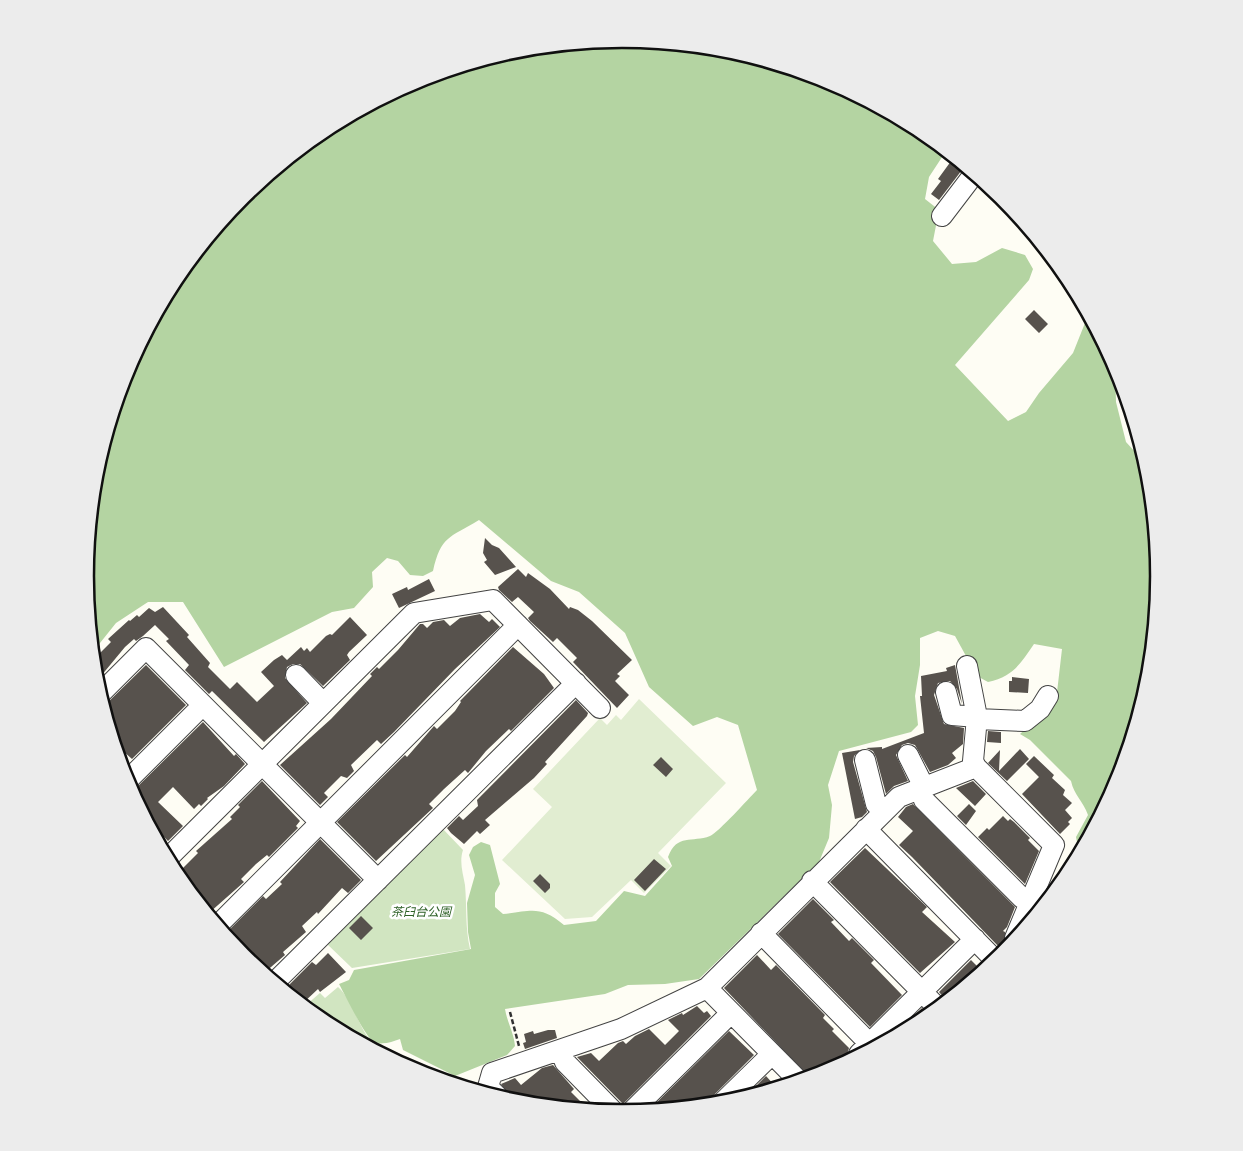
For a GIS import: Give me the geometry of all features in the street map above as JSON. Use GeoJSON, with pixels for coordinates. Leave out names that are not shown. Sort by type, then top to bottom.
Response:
{"type":"FeatureCollection","features":[{"type":"Feature","properties":{"kind":"street"},"geometry":{"type":"LineString","coordinates":[[942,216],[970,179]]}},
{"type":"Feature","properties":{"kind":"street"},"geometry":{"type":"LineString","coordinates":[[173,853],[414,613],[493,600],[600,708]]}},
{"type":"Feature","properties":{"kind":"street"},"geometry":{"type":"LineString","coordinates":[[223,921],[518,625]]}},
{"type":"Feature","properties":{"kind":"street"},"geometry":{"type":"LineString","coordinates":[[106,689],[146,648],[378,880]]}},
{"type":"Feature","properties":{"kind":"street"},"geometry":{"type":"LineString","coordinates":[[967,666],[977,718],[973,761],[976,767],[1054,845],[1024,917]]}},
{"type":"Feature","properties":{"kind":"street"},"geometry":{"type":"LineString","coordinates":[[296,675],[323,703]]}},
{"type":"Feature","properties":{"kind":"street"},"geometry":{"type":"LineString","coordinates":[[280,977],[576,683]]}},
{"type":"Feature","properties":{"kind":"street"},"geometry":{"type":"LineString","coordinates":[[946,692],[952,721],[977,718],[1025,721],[1040,709],[1048,696]]}},
{"type":"Feature","properties":{"kind":"street"},"geometry":{"type":"LineString","coordinates":[[133,775],[203,705]]}},
{"type":"Feature","properties":{"kind":"street"},"geometry":{"type":"LineString","coordinates":[[908,755],[922,788],[924,800],[1022,898],[1030,902]]}},
{"type":"Feature","properties":{"kind":"street"},"geometry":{"type":"LineString","coordinates":[[865,760],[876,804],[884,812]]}},
{"type":"Feature","properties":{"kind":"street"},"geometry":{"type":"LineString","coordinates":[[488,1087],[492,1073],[621,1030],[706,988],[899,796],[976,767]]}},
{"type":"Feature","properties":{"kind":"street"},"geometry":{"type":"LineString","coordinates":[[866,829],[990,954]]}},
{"type":"Feature","properties":{"kind":"street"},"geometry":{"type":"LineString","coordinates":[[812,881],[932,1003]]}},
{"type":"Feature","properties":{"kind":"street"},"geometry":{"type":"LineString","coordinates":[[761,933],[864,1044]]}},
{"type":"Feature","properties":{"kind":"street"},"geometry":{"type":"LineString","coordinates":[[878,1037],[975,939]]}},
{"type":"Feature","properties":{"kind":"street"},"geometry":{"type":"LineString","coordinates":[[706,988],[792,1074]]}},
{"type":"Feature","properties":{"kind":"street"},"geometry":{"type":"LineString","coordinates":[[640,1103],[731,1013]]}},
{"type":"Feature","properties":{"kind":"street"},"geometry":{"type":"LineString","coordinates":[[560,1050],[565,1062],[605,1103]]}},
{"type":"Feature","properties":{"kind":"street"},"geometry":{"type":"LineString","coordinates":[[734,1091],[772,1054]]}},
{"type":"Feature","properties":{"kind":"path"},"geometry":{"type":"LineString","coordinates":[[510,1012],[518,1045]]}},
{"type":"Feature","properties":{"kind":"green space"},"geometry":{"type":"Polygon","coordinates":[[[587,49],[656,49],[690,52],[758,65],[824,88],[855,102],[915,136],[942,157],[929,177],[925,199],[939,210],[933,241],[952,264],[976,262],[1002,248],[1025,255],[1033,269],[1029,280],[955,365],[1008,421],[1026,412],[1039,393],[1073,353],[1085,323],[1116,391],[1116,402],[1126,442],[1135,452],[1145,507],[1150,576],[1145,644],[1139,679],[1132,712],[1109,778],[1077,842],[1076,837],[1088,815],[1071,781],[1030,740],[1020,734],[1056,701],[1062,649],[1034,644],[1010,673],[988,682],[977,676],[955,636],[938,631],[920,638],[920,665],[915,696],[918,725],[911,732],[839,751],[828,785],[832,805],[829,838],[819,862],[699,979],[665,984],[628,985],[605,994],[505,1009],[515,1046],[507,1055],[455,1076],[403,1050],[400,1039],[383,1043],[373,1041],[361,1025],[339,984],[349,980],[354,970],[471,949],[468,932],[467,903],[475,875],[469,855],[473,847],[481,842],[490,845],[500,884],[495,893],[495,907],[503,914],[529,911],[542,912],[564,925],[596,921],[624,891],[645,896],[672,866],[668,857],[676,845],[686,840],[710,836],[757,790],[738,725],[717,717],[693,726],[649,687],[625,633],[579,592],[551,581],[479,520],[453,535],[443,544],[433,571],[423,576],[410,575],[398,561],[387,558],[372,572],[373,587],[354,608],[332,612],[224,667],[183,602],[148,602],[116,623],[98,645],[93,576],[95,541],[98,507],[111,439],[134,373],[148,342],[182,282],[203,254],[248,202],[273,179],[328,136],[357,118],[419,88],[452,76],[485,65],[553,52],[587,49]]]}},
{"type":"Feature","properties":{"kind":"green space"},"geometry":{"type":"Polygon","coordinates":[[[639,699],[726,783],[658,853],[671,866],[644,893],[631,880],[592,917],[565,919],[502,860],[552,807],[533,789],[600,718],[607,725],[616,715],[621,720],[639,699]]]}},
{"type":"Feature","properties":{"kind":"green space","name":"茶臼台公園"},"geometry":{"type":"Polygon","coordinates":[[[442,828],[463,850],[461,863],[465,885],[470,949],[352,968],[326,943],[442,828]]]}},
{"type":"Feature","properties":{"kind":"green space"},"geometry":{"type":"Polygon","coordinates":[[[338,987],[348,1000],[364,1031],[371,1040],[328,1015],[310,1002],[320,993],[325,998],[338,987]]]}},
{"type":"Feature","properties":{"kind":"building"},"geometry":{"type":"Polygon","coordinates":[[[950,163],[961,171],[939,200],[931,194],[941,181],[938,179],[950,163]]]}},
{"type":"Feature","properties":{"kind":"building"},"geometry":{"type":"Polygon","coordinates":[[[1034,310],[1048,324],[1039,333],[1025,319],[1034,310]]]}},
{"type":"Feature","properties":{"kind":"building"},"geometry":{"type":"Polygon","coordinates":[[[485,538],[492,545],[499,548],[516,567],[495,575],[484,562],[487,560],[483,553],[485,538]]]}},
{"type":"Feature","properties":{"kind":"building"},"geometry":{"type":"Polygon","coordinates":[[[518,569],[526,577],[528,573],[550,589],[569,609],[570,607],[578,610],[592,621],[632,660],[617,674],[620,676],[615,681],[629,695],[617,708],[573,662],[577,658],[557,638],[553,642],[530,621],[528,618],[534,612],[518,597],[512,602],[499,590],[498,587],[518,569]]]}},
{"type":"Feature","properties":{"kind":"building"},"geometry":{"type":"Polygon","coordinates":[[[429,579],[435,591],[399,608],[392,594],[407,587],[408,590],[429,579]]]}},
{"type":"Feature","properties":{"kind":"building"},"geometry":{"type":"Polygon","coordinates":[[[163,607],[189,635],[187,637],[210,663],[208,667],[230,689],[237,682],[257,702],[274,686],[261,672],[282,655],[287,660],[301,647],[304,651],[307,648],[310,652],[326,636],[332,635],[350,617],[367,635],[349,652],[347,655],[350,660],[323,686],[300,664],[293,664],[287,667],[285,678],[307,703],[264,742],[212,691],[209,694],[185,670],[189,665],[166,641],[169,639],[155,625],[143,636],[136,641],[134,639],[125,647],[103,673],[100,653],[111,642],[108,639],[129,620],[137,615],[139,617],[149,608],[155,612],[163,607]]]}},
{"type":"Feature","properties":{"kind":"building"},"geometry":{"type":"Polygon","coordinates":[[[480,614],[489,622],[492,619],[500,627],[455,669],[394,732],[381,744],[377,740],[351,765],[354,771],[347,778],[341,776],[324,793],[328,797],[320,805],[280,765],[331,719],[372,676],[370,674],[377,667],[379,669],[398,650],[420,624],[427,628],[433,622],[444,620],[450,626],[460,618],[480,614]]]}},
{"type":"Feature","properties":{"kind":"building"},"geometry":{"type":"Polygon","coordinates":[[[513,647],[544,674],[554,688],[511,731],[509,729],[486,751],[468,773],[465,770],[444,789],[429,804],[433,808],[376,861],[337,822],[405,755],[407,757],[434,726],[437,729],[455,711],[460,701],[513,647]]]}},
{"type":"Feature","properties":{"kind":"building"},"geometry":{"type":"Polygon","coordinates":[[[146,665],[186,705],[132,759],[125,753],[109,701],[146,665]]]}},
{"type":"Feature","properties":{"kind":"building"},"geometry":{"type":"Polygon","coordinates":[[[955,665],[962,704],[957,689],[950,681],[938,683],[934,695],[944,724],[964,728],[963,744],[952,753],[956,758],[948,765],[930,772],[915,745],[908,743],[902,745],[896,755],[908,781],[894,786],[886,794],[876,757],[873,751],[866,748],[882,747],[882,749],[924,733],[920,696],[922,696],[921,676],[947,671],[946,668],[955,665]]]}},
{"type":"Feature","properties":{"kind":"building"},"geometry":{"type":"Polygon","coordinates":[[[1012,677],[1029,679],[1028,693],[1009,692],[1009,681],[1012,681],[1012,677]]]}},
{"type":"Feature","properties":{"kind":"building"},"geometry":{"type":"Polygon","coordinates":[[[576,700],[588,713],[587,716],[545,762],[547,764],[534,778],[485,820],[490,825],[480,834],[477,831],[464,844],[451,833],[447,828],[459,816],[463,820],[478,806],[477,800],[576,700]]]}},
{"type":"Feature","properties":{"kind":"building"},"geometry":{"type":"Polygon","coordinates":[[[203,722],[234,756],[236,754],[245,764],[224,786],[207,798],[201,806],[199,804],[194,809],[173,787],[158,802],[183,826],[168,841],[161,834],[138,786],[203,722]]]}},
{"type":"Feature","properties":{"kind":"building"},"geometry":{"type":"Polygon","coordinates":[[[988,731],[1001,732],[1001,743],[987,742],[988,731]]]}},
{"type":"Feature","properties":{"kind":"building"},"geometry":{"type":"Polygon","coordinates":[[[1020,749],[1029,759],[1007,781],[988,763],[1000,750],[999,771],[1020,749]]]}},
{"type":"Feature","properties":{"kind":"building"},"geometry":{"type":"Polygon","coordinates":[[[860,750],[854,756],[853,762],[867,812],[862,817],[855,819],[842,753],[860,750]]]}},
{"type":"Feature","properties":{"kind":"building"},"geometry":{"type":"Polygon","coordinates":[[[1034,756],[1054,775],[1052,778],[1065,790],[1063,795],[1072,803],[1065,810],[1072,818],[1068,822],[1070,824],[1060,834],[1022,794],[1039,777],[1026,764],[1034,756]]]}},
{"type":"Feature","properties":{"kind":"building"},"geometry":{"type":"Polygon","coordinates":[[[661,757],[673,769],[666,777],[653,765],[661,757]]]}},
{"type":"Feature","properties":{"kind":"building"},"geometry":{"type":"Polygon","coordinates":[[[262,781],[300,821],[296,826],[298,828],[269,857],[267,855],[256,864],[241,879],[244,882],[213,909],[182,869],[198,853],[196,851],[232,819],[230,817],[240,807],[238,805],[262,781]]]}},
{"type":"Feature","properties":{"kind":"building"},"geometry":{"type":"Polygon","coordinates":[[[973,781],[986,794],[975,806],[956,788],[973,781]]]}},
{"type":"Feature","properties":{"kind":"building"},"geometry":{"type":"Polygon","coordinates":[[[913,804],[1015,907],[1007,927],[1003,931],[1005,932],[1005,938],[998,946],[899,845],[913,831],[898,817],[906,807],[913,804]]]}},
{"type":"Feature","properties":{"kind":"building"},"geometry":{"type":"Polygon","coordinates":[[[969,804],[976,811],[966,825],[957,816],[969,804]]]}},
{"type":"Feature","properties":{"kind":"building"},"geometry":{"type":"Polygon","coordinates":[[[1003,816],[1008,821],[1010,819],[1014,822],[1030,838],[1028,840],[1039,851],[1025,884],[978,837],[987,828],[989,830],[1003,816]]]}},
{"type":"Feature","properties":{"kind":"building"},"geometry":{"type":"Polygon","coordinates":[[[320,839],[361,880],[348,893],[342,888],[318,914],[317,912],[302,926],[306,932],[283,952],[285,955],[269,969],[230,929],[263,896],[266,899],[282,884],[280,882],[320,839]]]}},
{"type":"Feature","properties":{"kind":"building"},"geometry":{"type":"Polygon","coordinates":[[[865,848],[927,907],[922,912],[955,942],[920,973],[830,882],[865,848]]]}},
{"type":"Feature","properties":{"kind":"building"},"geometry":{"type":"Polygon","coordinates":[[[654,859],[666,869],[645,891],[634,880],[654,859]]]}},
{"type":"Feature","properties":{"kind":"building"},"geometry":{"type":"Polygon","coordinates":[[[540,874],[550,884],[550,888],[545,893],[533,881],[540,874]]]}},
{"type":"Feature","properties":{"kind":"building"},"geometry":{"type":"Polygon","coordinates":[[[813,899],[834,920],[831,922],[849,941],[852,938],[874,960],[871,963],[902,995],[870,1027],[778,934],[813,899]]]}},
{"type":"Feature","properties":{"kind":"building"},"geometry":{"type":"Polygon","coordinates":[[[361,916],[373,928],[361,940],[349,928],[361,916]]]}},
{"type":"Feature","properties":{"kind":"building"},"geometry":{"type":"Polygon","coordinates":[[[328,953],[346,972],[320,992],[318,989],[307,999],[289,985],[312,962],[316,965],[328,953]]]}},
{"type":"Feature","properties":{"kind":"building"},"geometry":{"type":"Polygon","coordinates":[[[757,955],[771,970],[776,965],[825,1015],[823,1018],[834,1029],[832,1031],[849,1048],[848,1052],[803,1071],[724,988],[757,955]]]}},
{"type":"Feature","properties":{"kind":"building"},"geometry":{"type":"Polygon","coordinates":[[[971,960],[977,966],[942,995],[939,992],[971,960]]]}},
{"type":"Feature","properties":{"kind":"building"},"geometry":{"type":"Polygon","coordinates":[[[697,1006],[704,1013],[707,1011],[711,1016],[623,1104],[577,1057],[591,1053],[599,1061],[618,1043],[623,1041],[626,1044],[635,1036],[649,1029],[665,1045],[679,1031],[668,1020],[682,1013],[683,1015],[697,1006]]]}},
{"type":"Feature","properties":{"kind":"building"},"geometry":{"type":"Polygon","coordinates":[[[555,1030],[557,1038],[525,1049],[523,1043],[526,1042],[524,1034],[533,1031],[534,1034],[555,1030]]]}},
{"type":"Feature","properties":{"kind":"building"},"geometry":{"type":"Polygon","coordinates":[[[729,1031],[754,1055],[715,1095],[657,1102],[729,1031]]]}},
{"type":"Feature","properties":{"kind":"building"},"geometry":{"type":"Polygon","coordinates":[[[553,1065],[574,1089],[571,1092],[580,1101],[553,1099],[505,1090],[501,1084],[515,1078],[521,1085],[542,1068],[553,1065]]]}},
{"type":"Feature","properties":{"kind":"building"},"geometry":{"type":"Polygon","coordinates":[[[766,1076],[771,1082],[758,1086],[755,1087],[766,1076]]]}}]}
